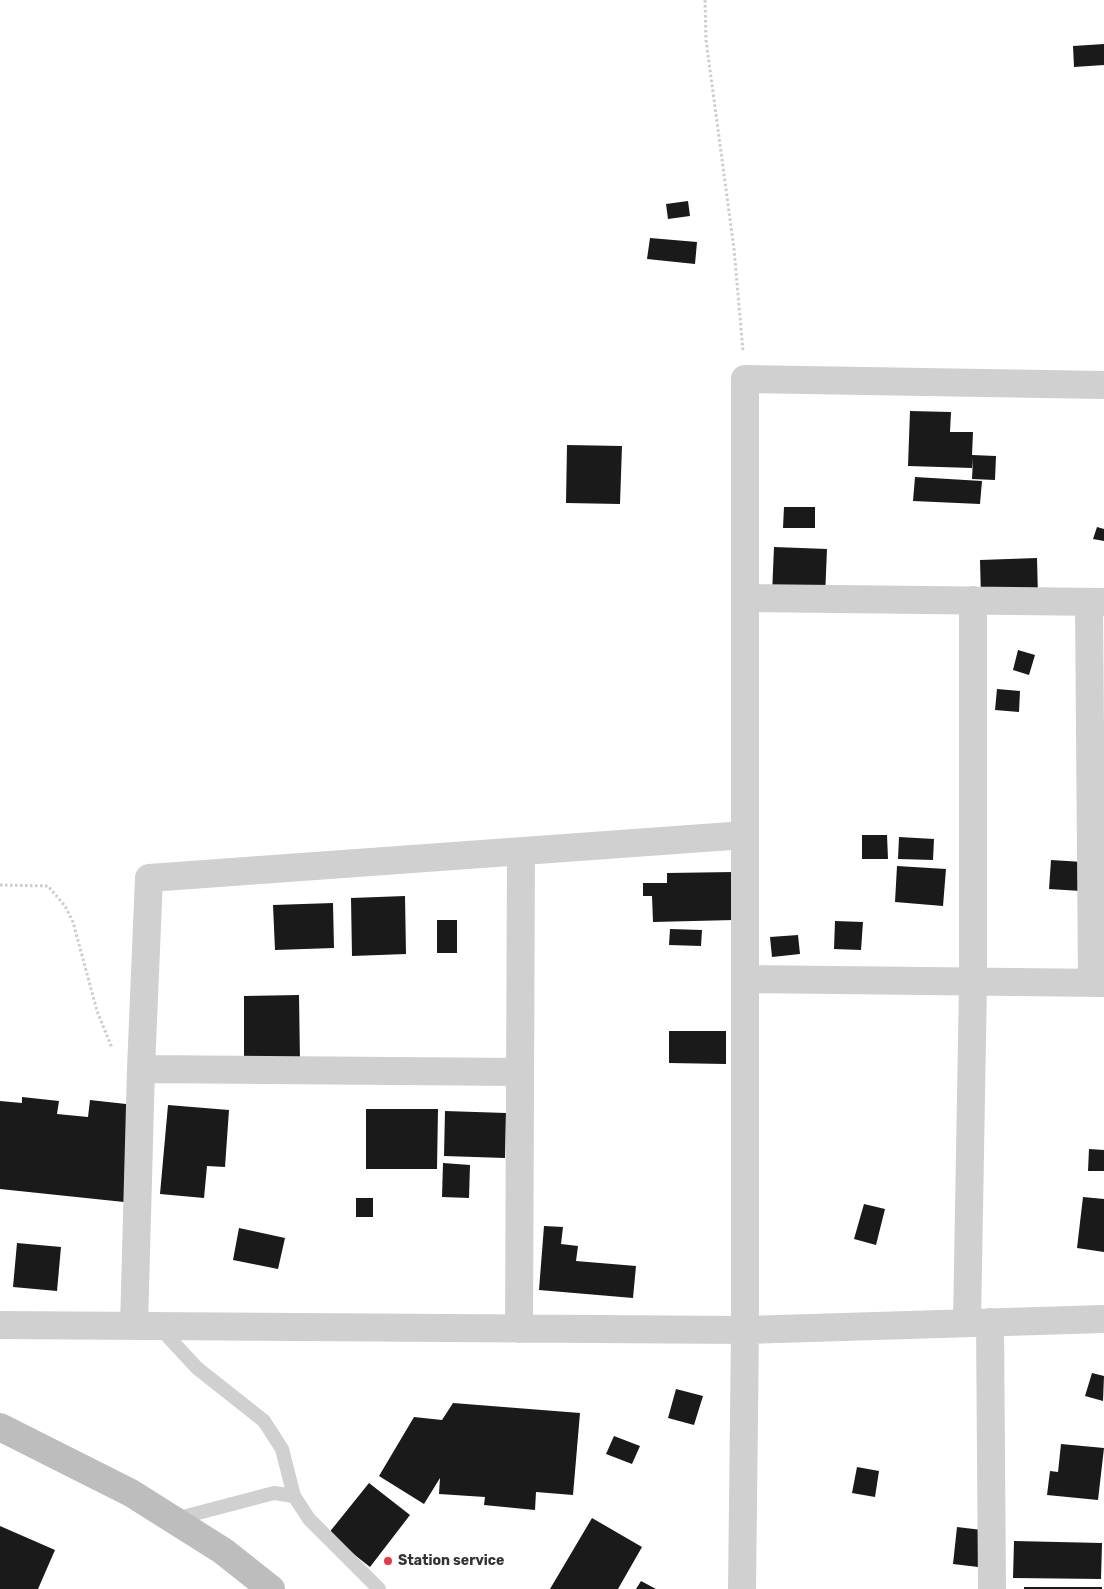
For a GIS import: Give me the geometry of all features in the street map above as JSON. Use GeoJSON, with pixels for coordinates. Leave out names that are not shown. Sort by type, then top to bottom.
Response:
{"type":"FeatureCollection","features":[{"type":"Feature","properties":{"kind":"main road"},"geometry":{"type":"LineString","coordinates":[[0,1427],[131,1493],[223,1551],[271,1589]]}},
{"type":"Feature","properties":{"kind":"street"},"geometry":{"type":"LineString","coordinates":[[742,1589],[745,1330],[745,379],[1104,385]]}},
{"type":"Feature","properties":{"kind":"street"},"geometry":{"type":"LineString","coordinates":[[745,598],[1097,602],[1098,983],[745,979]]}},
{"type":"Feature","properties":{"kind":"street"},"geometry":{"type":"LineString","coordinates":[[973,600],[973,983],[978,1323],[992,1589]]}},
{"type":"Feature","properties":{"kind":"street"},"geometry":{"type":"LineString","coordinates":[[146,1326],[141,1069],[149,878],[745,835]]}},
{"type":"Feature","properties":{"kind":"street"},"geometry":{"type":"LineString","coordinates":[[519,1329],[521,852]]}},
{"type":"Feature","properties":{"kind":"street"},"geometry":{"type":"LineString","coordinates":[[141,1069],[520,1072]]}},
{"type":"Feature","properties":{"kind":"street"},"geometry":{"type":"LineString","coordinates":[[0,1325],[745,1330],[1104,1319]]}},
{"type":"Feature","properties":{"kind":"lane"},"geometry":{"type":"LineString","coordinates":[[146,1326],[264,1422],[282,1449],[294,1496],[309,1519],[379,1589]]}},
{"type":"Feature","properties":{"kind":"lane"},"geometry":{"type":"LineString","coordinates":[[173,1520],[274,1493],[294,1496]]}},
{"type":"Feature","properties":{"kind":"path"},"geometry":{"type":"LineString","coordinates":[[705,0],[706,40],[734,249],[745,379]]}},
{"type":"Feature","properties":{"kind":"path"},"geometry":{"type":"LineString","coordinates":[[0,885],[48,886],[65,906],[73,922],[97,1011],[116,1058],[126,1068],[141,1069]]}},
{"type":"Feature","properties":{"kind":"building"},"geometry":{"type":"Polygon","coordinates":[[[1104,44],[1104,65],[1074,67],[1073,46],[1104,44]]]}},
{"type":"Feature","properties":{"kind":"building"},"geometry":{"type":"Polygon","coordinates":[[[688,201],[690,216],[668,219],[666,204],[688,201]]]}},
{"type":"Feature","properties":{"kind":"building"},"geometry":{"type":"Polygon","coordinates":[[[650,238],[697,242],[695,264],[647,259],[650,238]]]}},
{"type":"Feature","properties":{"kind":"building"},"geometry":{"type":"Polygon","coordinates":[[[910,411],[951,412],[950,432],[973,432],[972,455],[996,456],[995,480],[972,479],[973,458],[972,468],[908,466],[910,411]]]}},
{"type":"Feature","properties":{"kind":"building"},"geometry":{"type":"Polygon","coordinates":[[[567,445],[622,446],[620,504],[566,503],[567,445]]]}},
{"type":"Feature","properties":{"kind":"building"},"geometry":{"type":"Polygon","coordinates":[[[915,477],[982,481],[980,504],[913,501],[915,477]]]}},
{"type":"Feature","properties":{"kind":"building"},"geometry":{"type":"Polygon","coordinates":[[[784,507],[815,507],[815,528],[783,528],[784,507]]]}},
{"type":"Feature","properties":{"kind":"building"},"geometry":{"type":"Polygon","coordinates":[[[1097,527],[1104,529],[1104,541],[1093,539],[1097,527]]]}},
{"type":"Feature","properties":{"kind":"building"},"geometry":{"type":"Polygon","coordinates":[[[774,547],[827,549],[825,597],[772,594],[774,547]]]}},
{"type":"Feature","properties":{"kind":"building"},"geometry":{"type":"Polygon","coordinates":[[[1037,558],[1038,597],[981,598],[980,560],[1037,558]]]}},
{"type":"Feature","properties":{"kind":"building"},"geometry":{"type":"Polygon","coordinates":[[[1018,650],[1035,655],[1029,675],[1013,670],[1018,650]]]}},
{"type":"Feature","properties":{"kind":"building"},"geometry":{"type":"Polygon","coordinates":[[[997,689],[1020,691],[1019,712],[995,710],[997,689]]]}},
{"type":"Feature","properties":{"kind":"building"},"geometry":{"type":"Polygon","coordinates":[[[862,835],[887,835],[888,859],[862,859],[862,835]]]}},
{"type":"Feature","properties":{"kind":"building"},"geometry":{"type":"Polygon","coordinates":[[[899,837],[934,839],[933,860],[898,859],[899,837]]]}},
{"type":"Feature","properties":{"kind":"building"},"geometry":{"type":"Polygon","coordinates":[[[1051,860],[1083,862],[1081,891],[1049,889],[1051,860]]]}},
{"type":"Feature","properties":{"kind":"building"},"geometry":{"type":"Polygon","coordinates":[[[897,866],[946,869],[943,906],[895,902],[897,866]]]}},
{"type":"Feature","properties":{"kind":"building"},"geometry":{"type":"Polygon","coordinates":[[[734,872],[734,920],[653,922],[652,896],[643,896],[643,883],[667,883],[667,873],[734,872]]]}},
{"type":"Feature","properties":{"kind":"building"},"geometry":{"type":"Polygon","coordinates":[[[405,896],[406,954],[352,956],[351,898],[405,896]]]}},
{"type":"Feature","properties":{"kind":"building"},"geometry":{"type":"Polygon","coordinates":[[[333,903],[334,948],[275,950],[273,905],[333,903]]]}},
{"type":"Feature","properties":{"kind":"building"},"geometry":{"type":"Polygon","coordinates":[[[437,920],[457,920],[457,953],[437,953],[437,920]]]}},
{"type":"Feature","properties":{"kind":"building"},"geometry":{"type":"Polygon","coordinates":[[[835,921],[863,922],[861,950],[834,949],[835,921]]]}},
{"type":"Feature","properties":{"kind":"building"},"geometry":{"type":"Polygon","coordinates":[[[670,929],[702,930],[701,946],[669,945],[670,929]]]}},
{"type":"Feature","properties":{"kind":"building"},"geometry":{"type":"Polygon","coordinates":[[[798,935],[800,954],[772,957],[770,937],[798,935]]]}},
{"type":"Feature","properties":{"kind":"building"},"geometry":{"type":"Polygon","coordinates":[[[299,995],[300,1062],[244,1063],[244,996],[299,995]]]}},
{"type":"Feature","properties":{"kind":"building"},"geometry":{"type":"Polygon","coordinates":[[[669,1031],[726,1031],[726,1064],[669,1063],[669,1031]]]}},
{"type":"Feature","properties":{"kind":"building"},"geometry":{"type":"Polygon","coordinates":[[[22,1097],[59,1101],[57,1114],[88,1117],[90,1100],[135,1105],[124,1202],[0,1189],[0,1101],[22,1103],[22,1097]]]}},
{"type":"Feature","properties":{"kind":"building"},"geometry":{"type":"Polygon","coordinates":[[[168,1105],[229,1110],[225,1167],[207,1166],[204,1198],[160,1194],[168,1105]]]}},
{"type":"Feature","properties":{"kind":"building"},"geometry":{"type":"Polygon","coordinates":[[[366,1109],[438,1109],[437,1169],[366,1169],[366,1109]]]}},
{"type":"Feature","properties":{"kind":"building"},"geometry":{"type":"Polygon","coordinates":[[[445,1111],[506,1113],[505,1158],[444,1156],[445,1111]]]}},
{"type":"Feature","properties":{"kind":"building"},"geometry":{"type":"Polygon","coordinates":[[[1089,1149],[1104,1150],[1104,1171],[1088,1171],[1089,1149]]]}},
{"type":"Feature","properties":{"kind":"building"},"geometry":{"type":"Polygon","coordinates":[[[443,1163],[470,1165],[469,1198],[442,1197],[443,1163]]]}},
{"type":"Feature","properties":{"kind":"building"},"geometry":{"type":"Polygon","coordinates":[[[1083,1197],[1104,1199],[1104,1252],[1077,1248],[1083,1197]]]}},
{"type":"Feature","properties":{"kind":"building"},"geometry":{"type":"Polygon","coordinates":[[[356,1198],[373,1198],[373,1217],[356,1217],[356,1198]]]}},
{"type":"Feature","properties":{"kind":"building"},"geometry":{"type":"Polygon","coordinates":[[[864,1204],[885,1209],[876,1245],[854,1239],[864,1204]]]}},
{"type":"Feature","properties":{"kind":"building"},"geometry":{"type":"Polygon","coordinates":[[[544,1226],[563,1227],[561,1244],[578,1246],[576,1261],[636,1266],[633,1298],[539,1290],[544,1226]]]}},
{"type":"Feature","properties":{"kind":"building"},"geometry":{"type":"Polygon","coordinates":[[[239,1228],[285,1238],[278,1269],[233,1260],[239,1228]]]}},
{"type":"Feature","properties":{"kind":"building"},"geometry":{"type":"Polygon","coordinates":[[[17,1243],[61,1247],[57,1291],[13,1287],[17,1243]]]}},
{"type":"Feature","properties":{"kind":"building"},"geometry":{"type":"Polygon","coordinates":[[[1092,1373],[1104,1376],[1103,1401],[1085,1396],[1092,1373]]]}},
{"type":"Feature","properties":{"kind":"building"},"geometry":{"type":"Polygon","coordinates":[[[676,1389],[703,1396],[694,1425],[668,1418],[676,1389]]]}},
{"type":"Feature","properties":{"kind":"building"},"geometry":{"type":"Polygon","coordinates":[[[453,1403],[580,1413],[573,1495],[536,1492],[535,1510],[484,1505],[485,1497],[439,1494],[440,1478],[424,1504],[379,1476],[414,1417],[442,1420],[453,1403]]]}},
{"type":"Feature","properties":{"kind":"building"},"geometry":{"type":"Polygon","coordinates":[[[614,1436],[640,1446],[632,1464],[606,1454],[614,1436]]]}},
{"type":"Feature","properties":{"kind":"building"},"geometry":{"type":"Polygon","coordinates":[[[1061,1444],[1104,1448],[1098,1500],[1047,1495],[1050,1471],[1058,1472],[1061,1444]]]}},
{"type":"Feature","properties":{"kind":"building"},"geometry":{"type":"Polygon","coordinates":[[[857,1467],[879,1471],[875,1497],[852,1493],[857,1467]]]}},
{"type":"Feature","properties":{"kind":"building"},"geometry":{"type":"Polygon","coordinates":[[[369,1483],[410,1515],[370,1567],[328,1534],[369,1483]]]}},
{"type":"Feature","properties":{"kind":"building"},"geometry":{"type":"Polygon","coordinates":[[[592,1518],[642,1547],[618,1589],[550,1589],[592,1518]]]}},
{"type":"Feature","properties":{"kind":"building"},"geometry":{"type":"Polygon","coordinates":[[[0,1526],[55,1550],[38,1589],[0,1589],[0,1526]]]}},
{"type":"Feature","properties":{"kind":"building"},"geometry":{"type":"Polygon","coordinates":[[[957,1527],[982,1530],[978,1567],[953,1564],[957,1527]]]}},
{"type":"Feature","properties":{"kind":"building"},"geometry":{"type":"Polygon","coordinates":[[[1014,1541],[1102,1543],[1101,1579],[1013,1578],[1014,1541]]]}},
{"type":"Feature","properties":{"kind":"building"},"geometry":{"type":"Polygon","coordinates":[[[641,1581],[656,1589],[636,1589],[641,1581]]]}},
{"type":"Feature","properties":{"kind":"building"},"geometry":{"type":"Polygon","coordinates":[[[1024,1587],[1102,1587],[1102,1589],[1024,1589],[1024,1587]]]}},
{"type":"Feature","properties":{"kind":"place","name":"Station service"},"geometry":{"type":"Point","coordinates":[388,1561]}}]}
